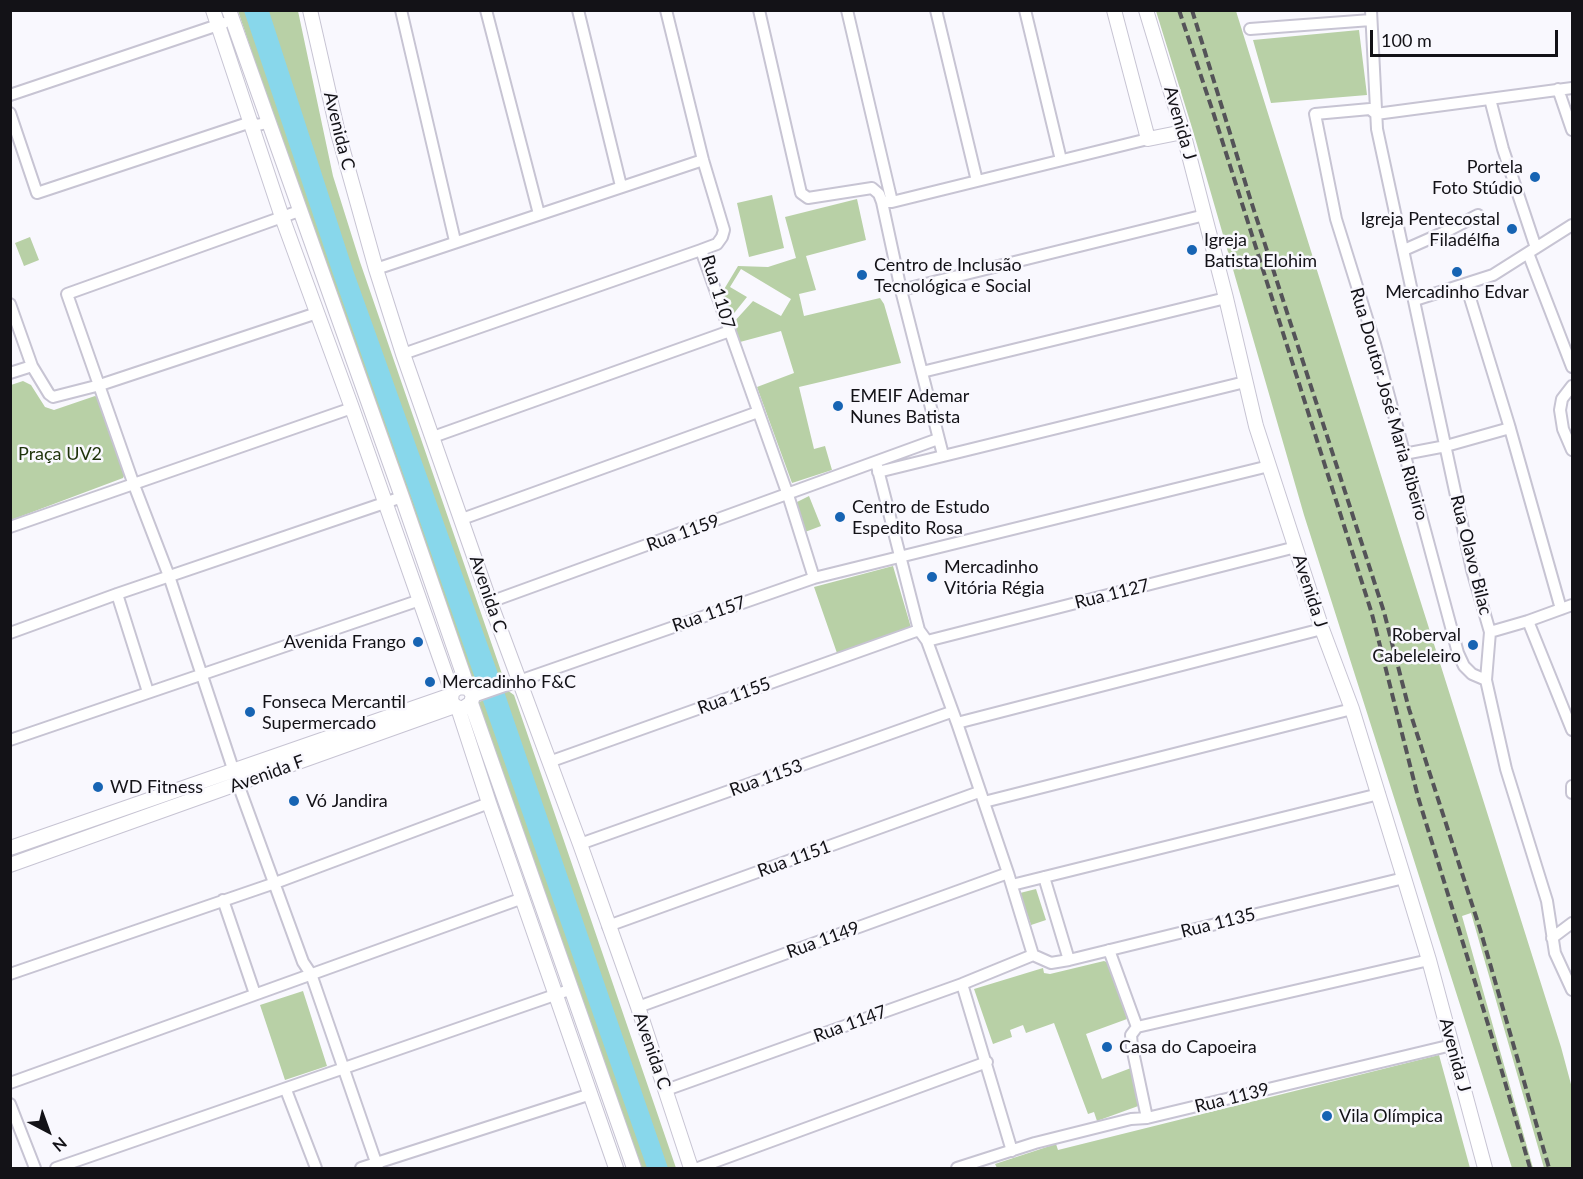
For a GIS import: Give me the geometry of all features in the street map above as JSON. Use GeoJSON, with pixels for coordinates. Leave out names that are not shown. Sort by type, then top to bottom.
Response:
{"type":"FeatureCollection","features":[{"type":"Feature","properties":{"kind":"street"},"geometry":{"type":"LineString","coordinates":[[213,10],[282,217],[420,600],[616,1168]]}},
{"type":"Feature","properties":{"kind":"street","name":"Avenida C"},"geometry":{"type":"LineString","coordinates":[[310,10],[338,134],[376,269],[403,354],[490,602],[513,683],[549,762],[580,844],[638,1007],[691,1168]]}},
{"type":"Feature","properties":{"kind":"street"},"geometry":{"type":"LineString","coordinates":[[401,10],[455,242]]}},
{"type":"Feature","properties":{"kind":"street"},"geometry":{"type":"LineString","coordinates":[[486,10],[539,214]]}},
{"type":"Feature","properties":{"kind":"street"},"geometry":{"type":"LineString","coordinates":[[578,10],[621,186]]}},
{"type":"Feature","properties":{"kind":"street","name":"Rua 1107"},"geometry":{"type":"LineString","coordinates":[[666,10],[702,160],[724,230],[717,244],[701,250],[788,495],[814,578]]}},
{"type":"Feature","properties":{"kind":"street"},"geometry":{"type":"LineString","coordinates":[[759,10],[801,193],[804,197],[811,199],[872,188],[887,202]]}},
{"type":"Feature","properties":{"kind":"street"},"geometry":{"type":"LineString","coordinates":[[847,10],[887,202],[901,290],[943,455]]}},
{"type":"Feature","properties":{"kind":"street"},"geometry":{"type":"LineString","coordinates":[[936,10],[977,181]]}},
{"type":"Feature","properties":{"kind":"street"},"geometry":{"type":"LineString","coordinates":[[1025,10],[1061,160]]}},
{"type":"Feature","properties":{"kind":"street"},"geometry":{"type":"LineString","coordinates":[[1114,10],[1148,139]]}},
{"type":"Feature","properties":{"kind":"street","name":"Avenida J"},"geometry":{"type":"LineString","coordinates":[[1146,10],[1183,132],[1245,382],[1269,466],[1379,794],[1429,960],[1485,1168]]}},
{"type":"Feature","properties":{"kind":"street"},"geometry":{"type":"LineString","coordinates":[[1250,29],[1371,15]]}},
{"type":"Feature","properties":{"kind":"street","name":"Rua Olavo Bilac"},"geometry":{"type":"LineString","coordinates":[[1371,15],[1376,114],[1388,183],[1472,570],[1490,632],[1486,680],[1506,769],[1547,901],[1555,953],[1572,990]]}},
{"type":"Feature","properties":{"kind":"street"},"geometry":{"type":"LineString","coordinates":[[10,95],[218,25],[230,16],[474,696],[634,1168]]}},
{"type":"Feature","properties":{"kind":"street"},"geometry":{"type":"LineString","coordinates":[[1376,114],[1572,87]]}},
{"type":"Feature","properties":{"kind":"street"},"geometry":{"type":"LineString","coordinates":[[1558,89],[1572,130]]}},
{"type":"Feature","properties":{"kind":"street"},"geometry":{"type":"LineString","coordinates":[[1490,99],[1532,251],[1572,367]]}},
{"type":"Feature","properties":{"kind":"street","name":"Rua Doutor José Maria Ribeiro"},"geometry":{"type":"LineString","coordinates":[[1376,114],[1370,109],[1315,114],[1336,219],[1375,344],[1458,653],[1464,666],[1472,674],[1486,680]]}},
{"type":"Feature","properties":{"kind":"street"},"geometry":{"type":"LineString","coordinates":[[10,113],[37,193],[251,122],[257,125],[267,120]]}},
{"type":"Feature","properties":{"kind":"street"},"geometry":{"type":"LineString","coordinates":[[887,202],[1183,132]]}},
{"type":"Feature","properties":{"kind":"street"},"geometry":{"type":"LineString","coordinates":[[376,269],[702,160]]}},
{"type":"Feature","properties":{"kind":"street"},"geometry":{"type":"LineString","coordinates":[[299,212],[67,294],[134,485],[170,576],[237,784],[303,962],[310,974],[377,1166]]}},
{"type":"Feature","properties":{"kind":"street"},"geometry":{"type":"LineString","coordinates":[[1404,250],[1478,214]]}},
{"type":"Feature","properties":{"kind":"street"},"geometry":{"type":"LineString","coordinates":[[901,290],[1205,215]]}},
{"type":"Feature","properties":{"kind":"street"},"geometry":{"type":"LineString","coordinates":[[1415,300],[1493,275],[1572,225]]}},
{"type":"Feature","properties":{"kind":"street"},"geometry":{"type":"LineString","coordinates":[[403,354],[701,250]]}},
{"type":"Feature","properties":{"kind":"street"},"geometry":{"type":"LineString","coordinates":[[1466,285],[1569,608],[1490,632]]}},
{"type":"Feature","properties":{"kind":"street"},"geometry":{"type":"LineString","coordinates":[[922,372],[1226,298]]}},
{"type":"Feature","properties":{"kind":"street"},"geometry":{"type":"LineString","coordinates":[[10,304],[32,366],[53,397],[100,384],[317,313]]}},
{"type":"Feature","properties":{"kind":"street"},"geometry":{"type":"LineString","coordinates":[[433,437],[730,331]]}},
{"type":"Feature","properties":{"kind":"street"},"geometry":{"type":"LineString","coordinates":[[10,373],[32,366]]}},
{"type":"Feature","properties":{"kind":"street"},"geometry":{"type":"LineString","coordinates":[[1033,955],[1012,885],[957,723],[951,712],[927,641],[919,630],[877,467],[943,455],[1245,382]]}},
{"type":"Feature","properties":{"kind":"street"},"geometry":{"type":"LineString","coordinates":[[1572,386],[1562,399],[1560,410],[1563,429],[1572,450]]}},
{"type":"Feature","properties":{"kind":"street"},"geometry":{"type":"LineString","coordinates":[[10,527],[352,408]]}},
{"type":"Feature","properties":{"kind":"street"},"geometry":{"type":"LineString","coordinates":[[462,519],[758,412]]}},
{"type":"Feature","properties":{"kind":"street"},"geometry":{"type":"LineString","coordinates":[[1404,454],[1446,446],[1510,428]]}},
{"type":"Feature","properties":{"kind":"street","name":"Rua 1159"},"geometry":{"type":"LineString","coordinates":[[490,602],[788,495],[877,467],[938,439]]}},
{"type":"Feature","properties":{"kind":"street","name":"Rua 1157"},"geometry":{"type":"LineString","coordinates":[[474,696],[814,578],[1269,466]]}},
{"type":"Feature","properties":{"kind":"street"},"geometry":{"type":"LineString","coordinates":[[10,633],[402,497]]}},
{"type":"Feature","properties":{"kind":"street","name":"Rua 1127"},"geometry":{"type":"LineString","coordinates":[[927,641],[1296,547]]}},
{"type":"Feature","properties":{"kind":"street"},"geometry":{"type":"LineString","coordinates":[[117,594],[148,692]]}},
{"type":"Feature","properties":{"kind":"street"},"geometry":{"type":"LineString","coordinates":[[10,740],[420,600]]}},
{"type":"Feature","properties":{"kind":"street"},"geometry":{"type":"LineString","coordinates":[[1528,621],[1572,730]]}},
{"type":"Feature","properties":{"kind":"street"},"geometry":{"type":"LineString","coordinates":[[957,723],[1322,629]]}},
{"type":"Feature","properties":{"kind":"street","name":"Rua 1155"},"geometry":{"type":"LineString","coordinates":[[549,762],[919,630]]}},
{"type":"Feature","properties":{"kind":"street"},"geometry":{"type":"LineString","coordinates":[[454,700],[459,687],[474,696]]}},
{"type":"Feature","properties":{"kind":"street"},"geometry":{"type":"LineString","coordinates":[[454,700],[465,708],[474,696]]}},
{"type":"Feature","properties":{"kind":"street","name":"Avenida F"},"geometry":{"type":"LineString","coordinates":[[10,848],[233,770],[454,700]]}},
{"type":"Feature","properties":{"kind":"street","name":"Avenida F"},"geometry":{"type":"LineString","coordinates":[[10,865],[237,784],[454,700]]}},
{"type":"Feature","properties":{"kind":"street","name":"Rua 1151"},"geometry":{"type":"LineString","coordinates":[[608,926],[982,797],[1352,709]]}},
{"type":"Feature","properties":{"kind":"street","name":"Rua 1153"},"geometry":{"type":"LineString","coordinates":[[580,844],[951,712]]}},
{"type":"Feature","properties":{"kind":"street"},"geometry":{"type":"LineString","coordinates":[[1572,786],[1572,793]]}},
{"type":"Feature","properties":{"kind":"street"},"geometry":{"type":"LineString","coordinates":[[1012,885],[1379,794]]}},
{"type":"Feature","properties":{"kind":"street"},"geometry":{"type":"LineString","coordinates":[[10,974],[275,883],[489,803]]}},
{"type":"Feature","properties":{"kind":"street","name":"Rua 1149"},"geometry":{"type":"LineString","coordinates":[[638,1007],[1008,873]]}},
{"type":"Feature","properties":{"kind":"street"},"geometry":{"type":"LineString","coordinates":[[1044,878],[1069,960]]}},
{"type":"Feature","properties":{"kind":"street","name":"Rua 1135"},"geometry":{"type":"LineString","coordinates":[[1033,955],[1051,963],[1069,960],[1404,878]]}},
{"type":"Feature","properties":{"kind":"street"},"geometry":{"type":"LineString","coordinates":[[10,1083],[523,898]]}},
{"type":"Feature","properties":{"kind":"street"},"geometry":{"type":"LineString","coordinates":[[223,900],[255,994]]}},
{"type":"Feature","properties":{"kind":"street"},"geometry":{"type":"LineString","coordinates":[[1552,938],[1572,923]]}},
{"type":"Feature","properties":{"kind":"street"},"geometry":{"type":"LineString","coordinates":[[1109,950],[1137,1027]]}},
{"type":"Feature","properties":{"kind":"street","name":"Rua 1147"},"geometry":{"type":"LineString","coordinates":[[666,1090],[962,984],[1033,955]]}},
{"type":"Feature","properties":{"kind":"street"},"geometry":{"type":"LineString","coordinates":[[1147,1118],[1132,1047],[1131,1035],[1137,1027],[1429,960]]}},
{"type":"Feature","properties":{"kind":"street"},"geometry":{"type":"LineString","coordinates":[[962,984],[1012,1151]]}},
{"type":"Feature","properties":{"kind":"street"},"geometry":{"type":"LineString","coordinates":[[56,1168],[572,989]]}},
{"type":"Feature","properties":{"kind":"street","name":"Rua 1139"},"geometry":{"type":"LineString","coordinates":[[957,1168],[992,1163],[1012,1151],[1131,1119],[1147,1118],[1452,1045]]}},
{"type":"Feature","properties":{"kind":"street"},"geometry":{"type":"LineString","coordinates":[[698,1168],[987,1062]]}},
{"type":"Feature","properties":{"kind":"street"},"geometry":{"type":"LineString","coordinates":[[286,1090],[316,1168]]}},
{"type":"Feature","properties":{"kind":"street"},"geometry":{"type":"LineString","coordinates":[[361,1168],[377,1166],[591,1094]]}},
{"type":"Feature","properties":{"kind":"street"},"geometry":{"type":"LineString","coordinates":[[10,1104],[35,1168]]}},
{"type":"Feature","properties":{"kind":"green space"},"geometry":{"type":"Polygon","coordinates":[[[238,11],[298,11],[333,176],[360,262],[502,674],[464,685],[238,11]]]}},
{"type":"Feature","properties":{"kind":"green space"},"geometry":{"type":"Polygon","coordinates":[[[1156,11],[1236,11],[1561,1047],[1572,1088],[1572,1168],[1544,1168],[1471,913],[1462,916],[1533,1168],[1512,1168],[1304,515],[1156,11]]]}},
{"type":"Feature","properties":{"kind":"green space"},"geometry":{"type":"Polygon","coordinates":[[[1359,30],[1367,95],[1271,103],[1253,40],[1359,30]]]}},
{"type":"Feature","properties":{"kind":"green space"},"geometry":{"type":"Polygon","coordinates":[[[772,195],[784,248],[749,257],[737,203],[772,195]]]}},
{"type":"Feature","properties":{"kind":"green space"},"geometry":{"type":"Polygon","coordinates":[[[857,199],[866,240],[806,256],[816,290],[799,294],[804,316],[880,298],[884,304],[901,363],[799,387],[814,449],[825,446],[832,470],[792,483],[757,387],[794,373],[781,331],[740,342],[733,323],[753,301],[781,316],[791,299],[741,269],[730,287],[747,297],[731,317],[723,291],[738,266],[768,267],[796,258],[785,217],[857,199]]]}},
{"type":"Feature","properties":{"kind":"green space"},"geometry":{"type":"Polygon","coordinates":[[[30,237],[39,260],[24,266],[15,243],[30,237]]]}},
{"type":"Feature","properties":{"kind":"green space","name":"Praça UV2"},"geometry":{"type":"Polygon","coordinates":[[[23,381],[31,385],[45,407],[54,410],[95,396],[99,398],[125,474],[123,478],[11,520],[11,385],[23,381]]]}},
{"type":"Feature","properties":{"kind":"green space"},"geometry":{"type":"Polygon","coordinates":[[[809,496],[821,526],[805,532],[795,503],[809,496]]]}},
{"type":"Feature","properties":{"kind":"green space"},"geometry":{"type":"Polygon","coordinates":[[[893,566],[912,631],[838,656],[814,587],[893,566]]]}},
{"type":"Feature","properties":{"kind":"green space"},"geometry":{"type":"Polygon","coordinates":[[[507,690],[514,695],[676,1168],[637,1168],[476,705],[507,690]]]}},
{"type":"Feature","properties":{"kind":"green space"},"geometry":{"type":"Polygon","coordinates":[[[1036,889],[1046,920],[1031,925],[1020,893],[1036,889]]]}},
{"type":"Feature","properties":{"kind":"green space"},"geometry":{"type":"Polygon","coordinates":[[[1104,961],[1109,963],[1127,1019],[1086,1034],[1102,1079],[1131,1068],[1141,1105],[1097,1121],[1094,1112],[1088,1114],[1054,1023],[1026,1033],[1023,1025],[1010,1030],[1012,1037],[993,1044],[974,989],[1043,968],[1044,973],[1050,974],[1104,961]]]}},
{"type":"Feature","properties":{"kind":"green space"},"geometry":{"type":"Polygon","coordinates":[[[303,991],[327,1066],[285,1080],[260,1005],[303,991]]]}},
{"type":"Feature","properties":{"kind":"green space","name":"Vila Olímpica"},"geometry":{"type":"Polygon","coordinates":[[[1439,1055],[1470,1168],[997,1168],[995,1164],[1056,1144],[1058,1150],[1439,1055]]]}},
{"type":"Feature","properties":{"kind":"water"},"geometry":{"type":"Polygon","coordinates":[[[244,11],[269,11],[353,270],[496,668],[668,1168],[647,1168],[333,274],[244,11]]]}},
{"type":"Feature","properties":{"kind":"railway"},"geometry":{"type":"LineString","coordinates":[[1179,10],[1372,614],[1418,797],[1530,1168]]}},
{"type":"Feature","properties":{"kind":"railway"},"geometry":{"type":"LineString","coordinates":[[1192,10],[1250,198],[1384,612],[1409,709],[1480,929],[1549,1168]]}},
{"type":"Feature","properties":{"kind":"place","name":"Portela Foto Stúdio"},"geometry":{"type":"Point","coordinates":[1535,177]}},
{"type":"Feature","properties":{"kind":"place","name":"Igreja Pentecostal Filadélfia"},"geometry":{"type":"Point","coordinates":[1512,229]}},
{"type":"Feature","properties":{"kind":"place","name":"Igreja Batista Elohim"},"geometry":{"type":"Point","coordinates":[1192,250]}},
{"type":"Feature","properties":{"kind":"place","name":"Mercadinho Edvar"},"geometry":{"type":"Point","coordinates":[1457,272]}},
{"type":"Feature","properties":{"kind":"place","name":"Centro de Inclusão Tecnológica e Social"},"geometry":{"type":"Point","coordinates":[862,275]}},
{"type":"Feature","properties":{"kind":"place","name":"EMEIF Ademar Nunes Batista"},"geometry":{"type":"Point","coordinates":[838,406]}},
{"type":"Feature","properties":{"kind":"place","name":"Centro de Estudo Espedito Rosa"},"geometry":{"type":"Point","coordinates":[840,517]}},
{"type":"Feature","properties":{"kind":"place","name":"Mercadinho Vitória Régia"},"geometry":{"type":"Point","coordinates":[932,577]}},
{"type":"Feature","properties":{"kind":"place","name":"Avenida Frango"},"geometry":{"type":"Point","coordinates":[418,642]}},
{"type":"Feature","properties":{"kind":"place","name":"Roberval Cabeleleiro"},"geometry":{"type":"Point","coordinates":[1473,645]}},
{"type":"Feature","properties":{"kind":"place","name":"Mercadinho F&C"},"geometry":{"type":"Point","coordinates":[430,682]}},
{"type":"Feature","properties":{"kind":"place","name":"Fonseca Mercantil Supermercado"},"geometry":{"type":"Point","coordinates":[250,712]}},
{"type":"Feature","properties":{"kind":"place","name":"WD Fitness"},"geometry":{"type":"Point","coordinates":[98,787]}},
{"type":"Feature","properties":{"kind":"place","name":"Vó Jandira"},"geometry":{"type":"Point","coordinates":[294,801]}},
{"type":"Feature","properties":{"kind":"place","name":"Casa do Capoeira"},"geometry":{"type":"Point","coordinates":[1107,1047]}},
{"type":"Feature","properties":{"kind":"place","name":"Vila Olímpica"},"geometry":{"type":"Point","coordinates":[1327,1116]}}]}
